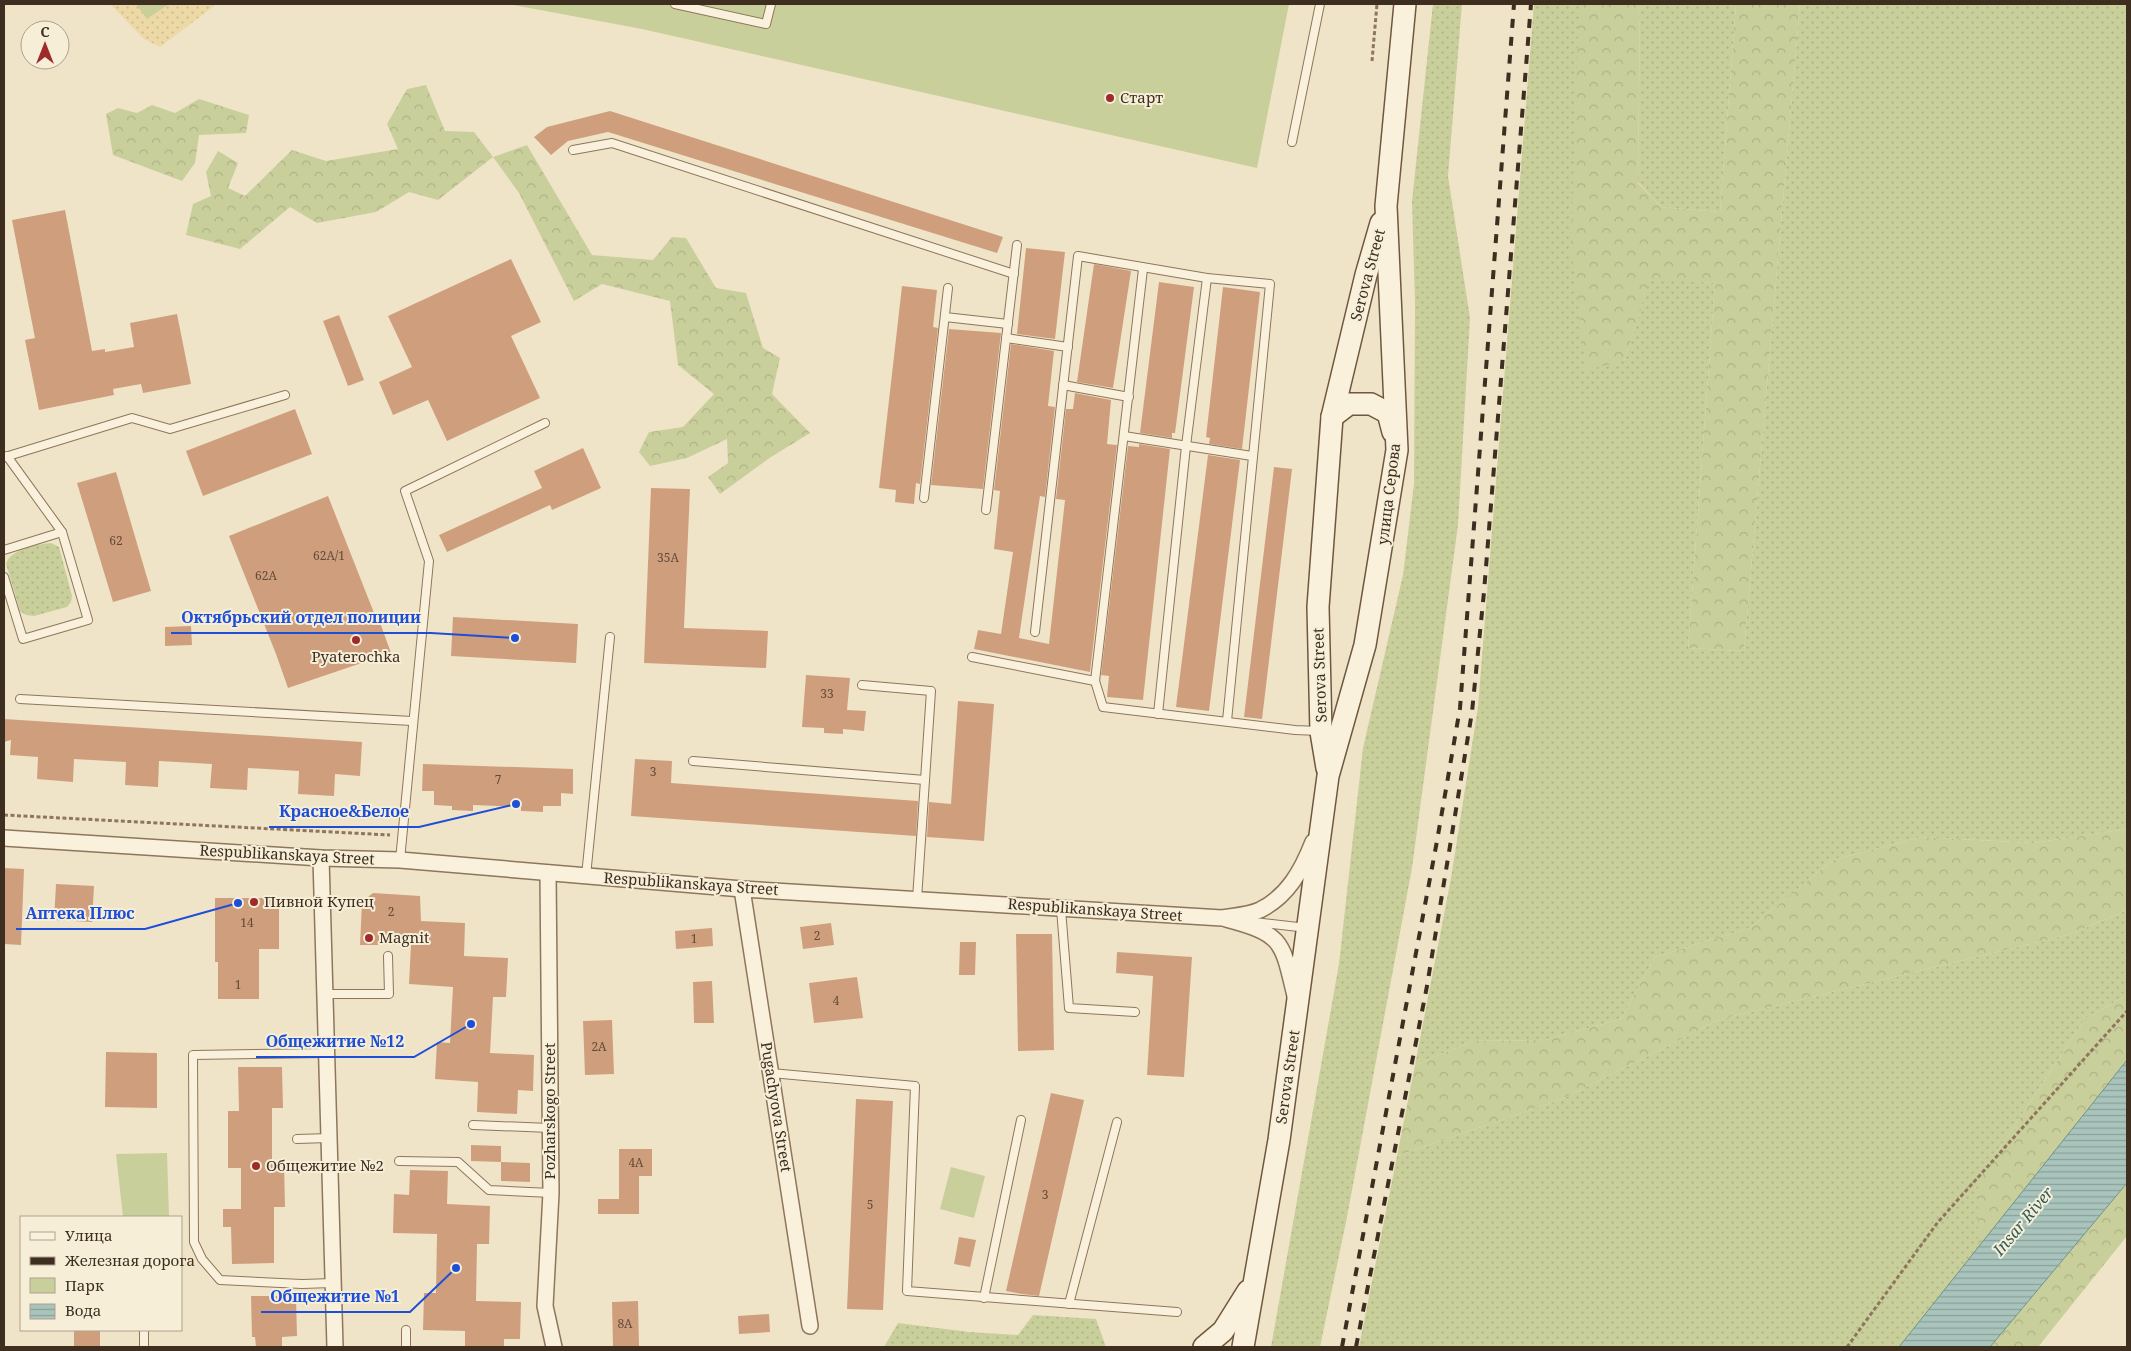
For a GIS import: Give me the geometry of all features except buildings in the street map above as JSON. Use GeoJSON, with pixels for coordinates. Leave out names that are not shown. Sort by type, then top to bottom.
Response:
{"type":"FeatureCollection","features":[{"type":"Feature","properties":{"kind":"street","name":"Serova Street"},"geometry":{"type":"LineString","coordinates":[[1238,1346],[1255,1280],[1279,1140],[1328,776],[1321,732],[1318,607],[1332,416],[1366,275],[1386,206],[1405,4]]}},
{"type":"Feature","properties":{"kind":"street","name":"улица Серова"},"geometry":{"type":"LineString","coordinates":[[1328,776],[1365,644],[1397,450],[1386,206]]}},
{"type":"Feature","properties":{"kind":"street"},"geometry":{"type":"LineString","coordinates":[[1332,416],[1349,404],[1371,404],[1388,413],[1397,450]]}},
{"type":"Feature","properties":{"kind":"street","name":"Respublikanskaya Street"},"geometry":{"type":"LineString","coordinates":[[4,838],[321,858],[400,860],[742,889],[1222,918],[1259,910],[1280,896],[1303,869],[1323,815]]}},
{"type":"Feature","properties":{"kind":"street"},"geometry":{"type":"LineString","coordinates":[[321,858],[335,1347]]}},
{"type":"Feature","properties":{"kind":"street","name":"Pozharskogo Street"},"geometry":{"type":"LineString","coordinates":[[548,873],[551,1193],[545,1306],[554,1347]]}},
{"type":"Feature","properties":{"kind":"street","name":"Pugachyova Street"},"geometry":{"type":"LineString","coordinates":[[742,889],[810,1326]]}},
{"type":"Feature","properties":{"kind":"street"},"geometry":{"type":"LineString","coordinates":[[1222,918],[1254,926],[1273,937],[1285,955],[1297,1006]]}},
{"type":"Feature","properties":{"kind":"street"},"geometry":{"type":"LineString","coordinates":[[1204,1347],[1223,1331],[1255,1280]]}},
{"type":"Feature","properties":{"kind":"lane"},"geometry":{"type":"LineString","coordinates":[[675,4],[766,24],[771,4]]}},
{"type":"Feature","properties":{"kind":"lane"},"geometry":{"type":"LineString","coordinates":[[1292,142],[1320,4]]}},
{"type":"Feature","properties":{"kind":"lane"},"geometry":{"type":"LineString","coordinates":[[573,150],[612,143],[1014,274]]}},
{"type":"Feature","properties":{"kind":"lane"},"geometry":{"type":"LineString","coordinates":[[986,510],[1017,245]]}},
{"type":"Feature","properties":{"kind":"lane"},"geometry":{"type":"LineString","coordinates":[[1036,632],[1078,256],[1206,278],[1270,284],[1227,721]]}},
{"type":"Feature","properties":{"kind":"lane"},"geometry":{"type":"LineString","coordinates":[[1143,268],[1095,682],[1104,708],[1321,732]]}},
{"type":"Feature","properties":{"kind":"lane"},"geometry":{"type":"LineString","coordinates":[[1158,714],[1206,278]]}},
{"type":"Feature","properties":{"kind":"lane"},"geometry":{"type":"LineString","coordinates":[[924,498],[948,288]]}},
{"type":"Feature","properties":{"kind":"lane"},"geometry":{"type":"LineString","coordinates":[[945,317],[1008,324]]}},
{"type":"Feature","properties":{"kind":"lane"},"geometry":{"type":"LineString","coordinates":[[1006,338],[1068,347]]}},
{"type":"Feature","properties":{"kind":"lane"},"geometry":{"type":"LineString","coordinates":[[1063,385],[1128,397]]}},
{"type":"Feature","properties":{"kind":"lane"},"geometry":{"type":"LineString","coordinates":[[4,577],[23,639],[88,620],[62,532],[6,456],[132,418],[170,429],[285,395]]}},
{"type":"Feature","properties":{"kind":"lane"},"geometry":{"type":"LineString","coordinates":[[400,860],[429,561],[405,491],[545,423]]}},
{"type":"Feature","properties":{"kind":"lane"},"geometry":{"type":"LineString","coordinates":[[1124,436],[1252,456]]}},
{"type":"Feature","properties":{"kind":"lane"},"geometry":{"type":"LineString","coordinates":[[4,550],[62,532]]}},
{"type":"Feature","properties":{"kind":"lane"},"geometry":{"type":"LineString","coordinates":[[586,876],[610,637]]}},
{"type":"Feature","properties":{"kind":"lane"},"geometry":{"type":"LineString","coordinates":[[972,657],[1095,682]]}},
{"type":"Feature","properties":{"kind":"lane"},"geometry":{"type":"LineString","coordinates":[[862,685],[931,691],[917,899]]}},
{"type":"Feature","properties":{"kind":"lane"},"geometry":{"type":"LineString","coordinates":[[20,699],[412,721]]}},
{"type":"Feature","properties":{"kind":"lane"},"geometry":{"type":"LineString","coordinates":[[692,762],[925,780]]}},
{"type":"Feature","properties":{"kind":"lane"},"geometry":{"type":"LineString","coordinates":[[1061,909],[1069,1008],[1135,1012]]}},
{"type":"Feature","properties":{"kind":"lane"},"geometry":{"type":"LineString","coordinates":[[1222,918],[1308,928]]}},
{"type":"Feature","properties":{"kind":"lane"},"geometry":{"type":"LineString","coordinates":[[325,994],[389,994],[388,956]]}},
{"type":"Feature","properties":{"kind":"lane"},"geometry":{"type":"LineString","coordinates":[[326,1053],[193,1055],[194,1242],[202,1259],[220,1280],[302,1284],[333,1283]]}},
{"type":"Feature","properties":{"kind":"lane"},"geometry":{"type":"LineString","coordinates":[[771,1073],[915,1086],[907,1291],[1177,1312]]}},
{"type":"Feature","properties":{"kind":"lane"},"geometry":{"type":"LineString","coordinates":[[984,1298],[1021,1120]]}},
{"type":"Feature","properties":{"kind":"lane"},"geometry":{"type":"LineString","coordinates":[[1069,1304],[1117,1122]]}},
{"type":"Feature","properties":{"kind":"lane"},"geometry":{"type":"LineString","coordinates":[[473,1125],[550,1128]]}},
{"type":"Feature","properties":{"kind":"lane"},"geometry":{"type":"LineString","coordinates":[[296,1139],[329,1138]]}},
{"type":"Feature","properties":{"kind":"lane"},"geometry":{"type":"LineString","coordinates":[[399,1161],[458,1162],[489,1190],[551,1193]]}},
{"type":"Feature","properties":{"kind":"lane"},"geometry":{"type":"LineString","coordinates":[[406,1330],[406,1347]]}},
{"type":"Feature","properties":{"kind":"lane"},"geometry":{"type":"LineString","coordinates":[[144,1331],[144,1347]]}},
{"type":"Feature","properties":{"kind":"path"},"geometry":{"type":"LineString","coordinates":[[1372,61],[1376,4]]}},
{"type":"Feature","properties":{"kind":"path"},"geometry":{"type":"LineString","coordinates":[[4,815],[402,836]]}},
{"type":"Feature","properties":{"kind":"path"},"geometry":{"type":"LineString","coordinates":[[1847,1347],[1938,1222],[2127,1011]]}},
{"type":"Feature","properties":{"kind":"green space"},"geometry":{"type":"Polygon","coordinates":[[[136,4],[169,4],[147,19],[136,4]]]}},
{"type":"Feature","properties":{"kind":"green space","name":"Старт"},"geometry":{"type":"Polygon","coordinates":[[[508,4],[1289,4],[1257,168],[642,29],[508,4]]]}},
{"type":"Feature","properties":{"kind":"green space"},"geometry":{"type":"Polygon","coordinates":[[[1433,4],[1462,4],[1448,176],[1470,318],[1458,525],[1412,868],[1347,1217],[1320,1347],[1271,1347],[1339,964],[1363,748],[1403,575],[1414,484],[1415,304],[1412,201],[1433,4]]]}},
{"type":"Feature","properties":{"kind":"green space"},"geometry":{"type":"Polygon","coordinates":[[[1534,4],[1579,4],[1579,54],[1624,361],[1650,278],[1715,283],[1688,648],[1744,651],[1800,4],[2127,4],[2127,829],[2033,843],[1921,837],[1833,860],[1750,928],[1655,957],[1621,1019],[1546,1040],[1473,1041],[1415,1065],[1451,878],[1478,707],[1534,4]]]}},
{"type":"Feature","properties":{"kind":"green space"},"geometry":{"type":"Polygon","coordinates":[[[1579,4],[1640,4],[1638,183],[1661,207],[1720,212],[1736,4],[1800,4],[1744,651],[1688,648],[1715,283],[1650,279],[1624,361],[1586,370],[1571,248],[1579,4]]]}},
{"type":"Feature","properties":{"kind":"green space"},"geometry":{"type":"Polygon","coordinates":[[[1640,4],[1736,4],[1720,212],[1661,207],[1638,182],[1640,4]]]}},
{"type":"Feature","properties":{"kind":"green space"},"geometry":{"type":"Polygon","coordinates":[[[426,85],[445,131],[474,132],[493,157],[438,200],[409,192],[376,212],[317,223],[290,207],[240,249],[186,235],[193,204],[211,196],[206,172],[218,151],[238,163],[228,188],[245,196],[292,150],[326,161],[398,149],[387,124],[407,89],[426,85]]]}},
{"type":"Feature","properties":{"kind":"green space"},"geometry":{"type":"Polygon","coordinates":[[[199,99],[249,115],[246,133],[199,135],[195,163],[182,181],[113,155],[106,114],[118,108],[137,113],[152,105],[175,113],[199,99]]]}},
{"type":"Feature","properties":{"kind":"green space"},"geometry":{"type":"Polygon","coordinates":[[[527,145],[592,255],[653,260],[672,237],[686,238],[716,288],[746,293],[763,348],[780,358],[772,394],[810,433],[771,457],[720,494],[708,477],[728,463],[727,439],[687,458],[650,466],[639,452],[649,432],[683,427],[714,394],[678,365],[670,301],[602,284],[574,301],[519,193],[493,157],[527,145]]]}},
{"type":"Feature","properties":{"kind":"green space"},"geometry":{"type":"Polygon","coordinates":[[[51,543],[59,547],[72,596],[71,602],[67,607],[34,616],[26,615],[20,611],[6,564],[13,555],[25,548],[51,543]]]}},
{"type":"Feature","properties":{"kind":"green space"},"geometry":{"type":"Polygon","coordinates":[[[2127,829],[2127,910],[2071,934],[1721,1019],[1562,1099],[1397,1156],[1415,1065],[1473,1041],[1546,1040],[1621,1019],[1655,957],[1750,928],[1833,860],[1921,837],[2033,843],[2127,829]]]}},
{"type":"Feature","properties":{"kind":"green space"},"geometry":{"type":"Polygon","coordinates":[[[2127,910],[2127,995],[2085,1019],[1978,1181],[1978,1249],[1899,1347],[1359,1347],[1397,1156],[1562,1099],[1721,1019],[2071,934],[2127,910]]]}},
{"type":"Feature","properties":{"kind":"green space"},"geometry":{"type":"Polygon","coordinates":[[[2127,995],[2127,1060],[1978,1249],[1978,1181],[2085,1019],[2127,995]]]}},
{"type":"Feature","properties":{"kind":"green space"},"geometry":{"type":"Polygon","coordinates":[[[167,1153],[169,1216],[123,1216],[116,1154],[167,1153]]]}},
{"type":"Feature","properties":{"kind":"green space"},"geometry":{"type":"Polygon","coordinates":[[[951,1167],[985,1176],[974,1218],[940,1209],[951,1167]]]}},
{"type":"Feature","properties":{"kind":"green space"},"geometry":{"type":"Polygon","coordinates":[[[2127,1183],[2127,1236],[2038,1347],[1990,1347],[2127,1183]]]}},
{"type":"Feature","properties":{"kind":"green space"},"geometry":{"type":"Polygon","coordinates":[[[1033,1315],[1096,1319],[1106,1347],[884,1347],[898,1323],[969,1332],[1018,1335],[1033,1315]]]}},
{"type":"Feature","properties":{"kind":"sand"},"geometry":{"type":"Polygon","coordinates":[[[110,4],[217,4],[160,47],[144,39],[110,4]]]}},
{"type":"Feature","properties":{"kind":"water","name":"Insar River"},"geometry":{"type":"Polygon","coordinates":[[[2127,1060],[2127,1183],[1990,1347],[1899,1347],[2127,1060]]]}},
{"type":"Feature","properties":{"kind":"railway"},"geometry":{"type":"LineString","coordinates":[[1342,1347],[1437,841],[1460,708],[1514,4]]}},
{"type":"Feature","properties":{"kind":"railway"},"geometry":{"type":"LineString","coordinates":[[1356,1347],[1427,986],[1472,712],[1484,592],[1531,4]]}},
{"type":"Feature","properties":{"kind":"place","name":"Старт"},"geometry":{"type":"Point","coordinates":[1110,98]}},
{"type":"Feature","properties":{"kind":"place","name":"Октябрьский отдел полиции"},"geometry":{"type":"Point","coordinates":[515,638]}},
{"type":"Feature","properties":{"kind":"place","name":"Pyaterochka"},"geometry":{"type":"Point","coordinates":[356,640]}},
{"type":"Feature","properties":{"kind":"place","name":"Красное&Белое"},"geometry":{"type":"Point","coordinates":[516,804]}},
{"type":"Feature","properties":{"kind":"place","name":"Пивной Купец"},"geometry":{"type":"Point","coordinates":[254,902]}},
{"type":"Feature","properties":{"kind":"place","name":"Аптека Плюс"},"geometry":{"type":"Point","coordinates":[238,903]}},
{"type":"Feature","properties":{"kind":"place","name":"Magnit"},"geometry":{"type":"Point","coordinates":[369,938]}},
{"type":"Feature","properties":{"kind":"place","name":"Общежитие №12"},"geometry":{"type":"Point","coordinates":[471,1024]}},
{"type":"Feature","properties":{"kind":"place","name":"Общежитие №2"},"geometry":{"type":"Point","coordinates":[256,1166]}},
{"type":"Feature","properties":{"kind":"place","name":"Общежитие №1"},"geometry":{"type":"Point","coordinates":[456,1268]}}]}
